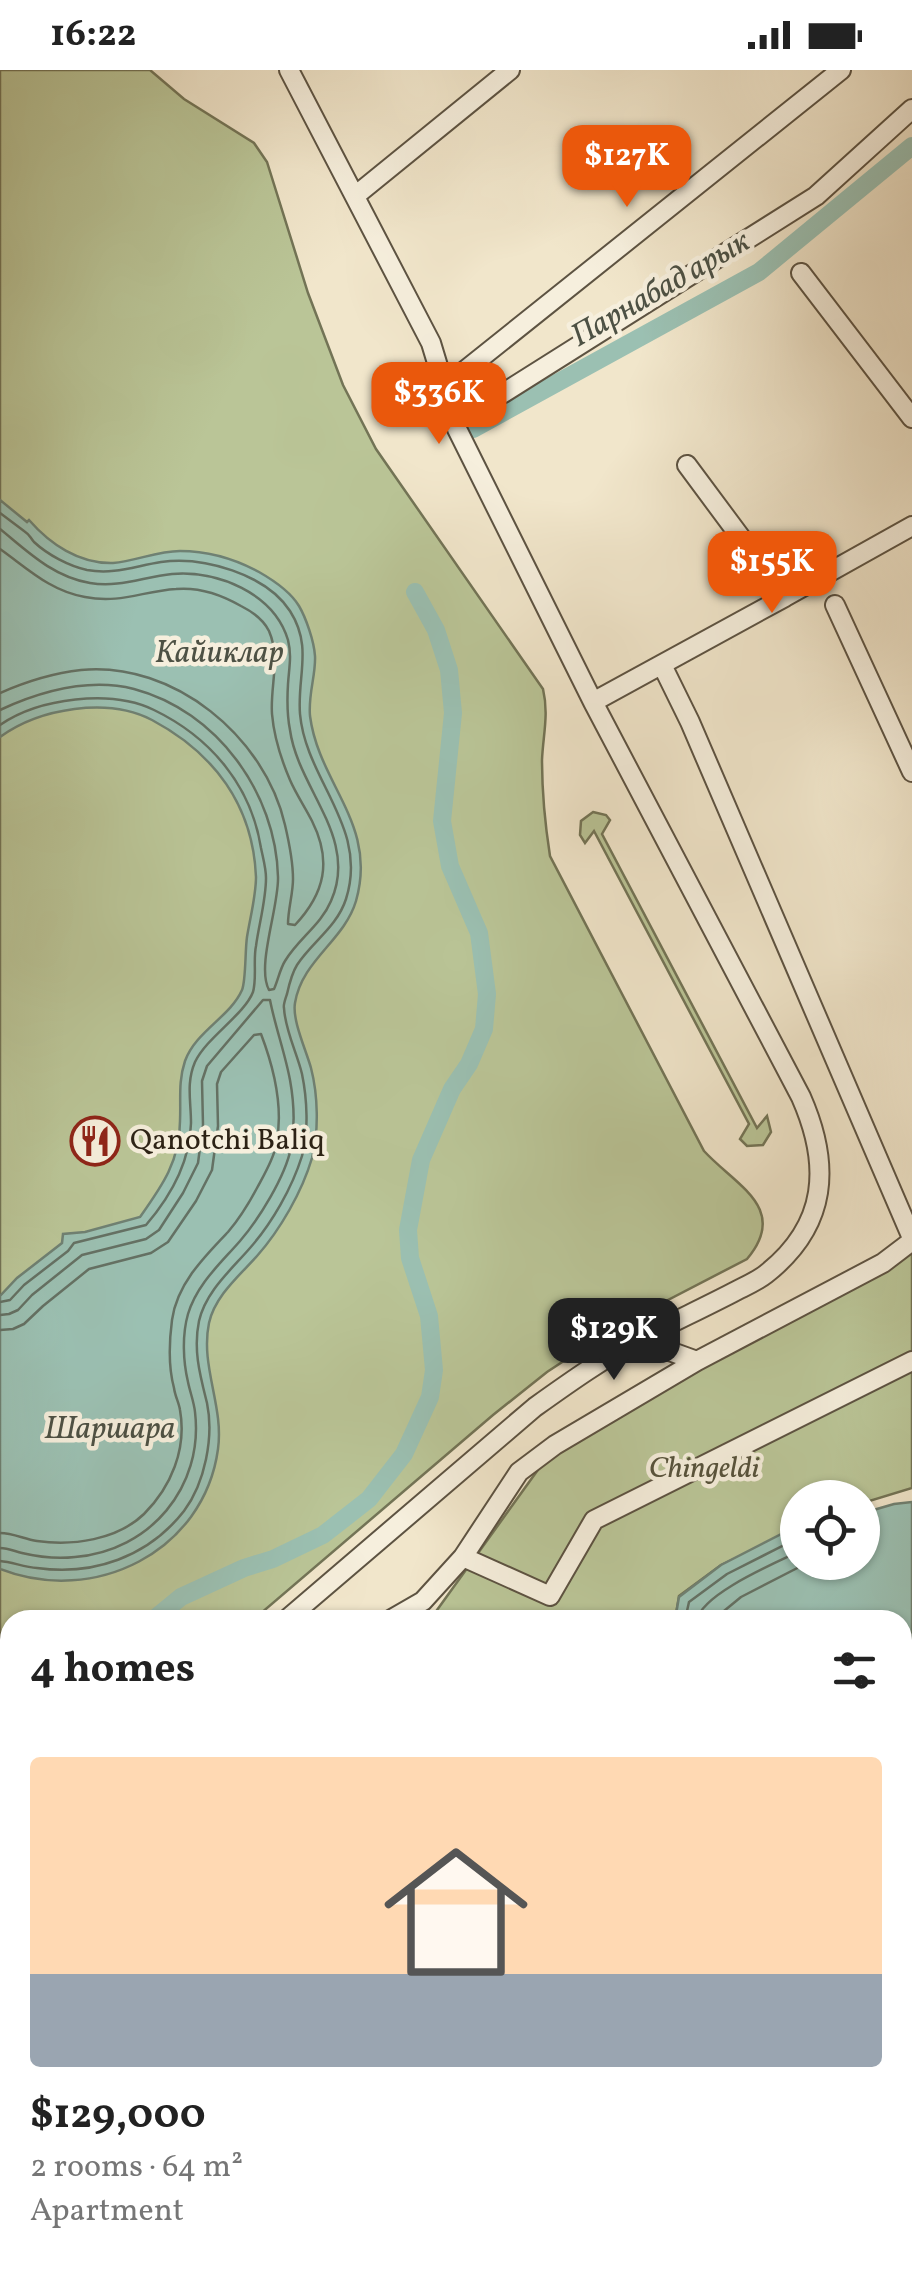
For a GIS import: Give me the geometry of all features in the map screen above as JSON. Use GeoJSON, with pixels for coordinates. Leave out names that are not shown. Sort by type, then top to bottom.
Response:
{"type":"FeatureCollection","features":[{"type":"Feature","properties":{"kind":"street"},"geometry":{"type":"LineString","coordinates":[[289,70],[431,343],[456,429],[801,1097],[814,1126],[820,1158],[815,1207],[796,1245],[764,1276],[576,1377],[535,1407],[298,1610]]}},
{"type":"Feature","properties":{"kind":"street"},"geometry":{"type":"LineString","coordinates":[[355,196],[510,70]]}},
{"type":"Feature","properties":{"kind":"street"},"geometry":{"type":"LineString","coordinates":[[443,388],[842,70]]}},
{"type":"Feature","properties":{"kind":"street"},"geometry":{"type":"LineString","coordinates":[[502,394],[816,196],[912,109]]}},
{"type":"Feature","properties":{"kind":"street"},"geometry":{"type":"LineString","coordinates":[[802,273],[912,418]]}},
{"type":"Feature","properties":{"kind":"street"},"geometry":{"type":"LineString","coordinates":[[687,466],[785,597]]}},
{"type":"Feature","properties":{"kind":"street"},"geometry":{"type":"LineString","coordinates":[[594,702],[912,526]]}},
{"type":"Feature","properties":{"kind":"street"},"geometry":{"type":"LineString","coordinates":[[835,605],[912,772]]}},
{"type":"Feature","properties":{"kind":"street"},"geometry":{"type":"LineString","coordinates":[[407,1610],[422,1601],[462,1557],[519,1472],[555,1445],[697,1361],[883,1263],[912,1240],[662,665]]}},
{"type":"Feature","properties":{"kind":"street"},"geometry":{"type":"LineString","coordinates":[[639,1340],[697,1361]]}},
{"type":"Feature","properties":{"kind":"street"},"geometry":{"type":"LineString","coordinates":[[462,1557],[550,1596],[594,1520],[912,1361]]}},
{"type":"Feature","properties":{"kind":"green space"},"geometry":{"type":"Polygon","coordinates":[[[0,70],[150,70],[184,99],[254,143],[267,162],[308,293],[343,385],[376,449],[543,689],[543,784],[550,856],[704,1151],[753,1199],[763,1225],[759,1241],[747,1259],[614,1328],[547,1372],[265,1610],[0,1610],[0,70]]]}},
{"type":"Feature","properties":{"kind":"green space"},"geometry":{"type":"Polygon","coordinates":[[[593,812],[610,820],[602,834],[757,1128],[767,1116],[771,1132],[763,1145],[747,1146],[740,1139],[749,1124],[594,831],[585,843],[580,835],[581,821],[593,812]]]}},
{"type":"Feature","properties":{"kind":"green space","name":"Chingeldi"},"geometry":{"type":"Polygon","coordinates":[[[912,1244],[912,1488],[880,1498],[880,1480],[780,1480],[780,1538],[721,1565],[679,1596],[677,1610],[437,1610],[540,1467],[611,1414],[912,1244]]]}},
{"type":"Feature","properties":{"kind":"water","name":"Кайиклар"},"geometry":{"type":"Polygon","coordinates":[[[0,500],[56,544],[88,560],[113,563],[171,551],[200,552],[250,567],[286,591],[302,611],[313,644],[310,716],[315,741],[353,827],[361,874],[350,915],[314,962],[295,1003],[297,1026],[315,1090],[317,1125],[312,1158],[282,1223],[222,1295],[209,1323],[207,1355],[219,1433],[208,1485],[191,1516],[168,1542],[139,1562],[107,1574],[72,1580],[36,1579],[0,1569],[0,1296],[62,1243],[63,1234],[140,1217],[162,1184],[177,1149],[185,1061],[197,1041],[242,990],[256,877],[247,827],[226,784],[194,748],[152,720],[115,709],[75,709],[34,719],[0,737],[0,500]]]}},
{"type":"Feature","properties":{"kind":"water"},"geometry":{"type":"Polygon","coordinates":[[[912,1502],[912,1610],[677,1610],[679,1597],[721,1565],[780,1535],[780,1580],[880,1580],[880,1508],[912,1502]]]}},
{"type":"Feature","properties":{"kind":"waterway","name":"Парнабад арык"},"geometry":{"type":"LineString","coordinates":[[473,429],[759,272],[912,146]]}},
{"type":"Feature","properties":{"kind":"waterway","name":"Парнабад арык"},"geometry":{"type":"LineString","coordinates":[[165,1610],[181,1597],[323,1535],[369,1499],[404,1454],[430,1397],[434,1370],[429,1316],[410,1258],[408,1230],[421,1160],[484,1029],[487,994],[479,933],[450,866],[442,821],[453,713],[449,670],[436,630],[415,592]]}},
{"type":"Feature","properties":{"kind":"place","name":"Qanotchi Baliq"},"geometry":{"type":"Point","coordinates":[95,1141]}},
{"type":"Feature","properties":{"kind":"water label","name":"Шаршара"},"geometry":{"type":"Point","coordinates":[110,1430]}}]}
